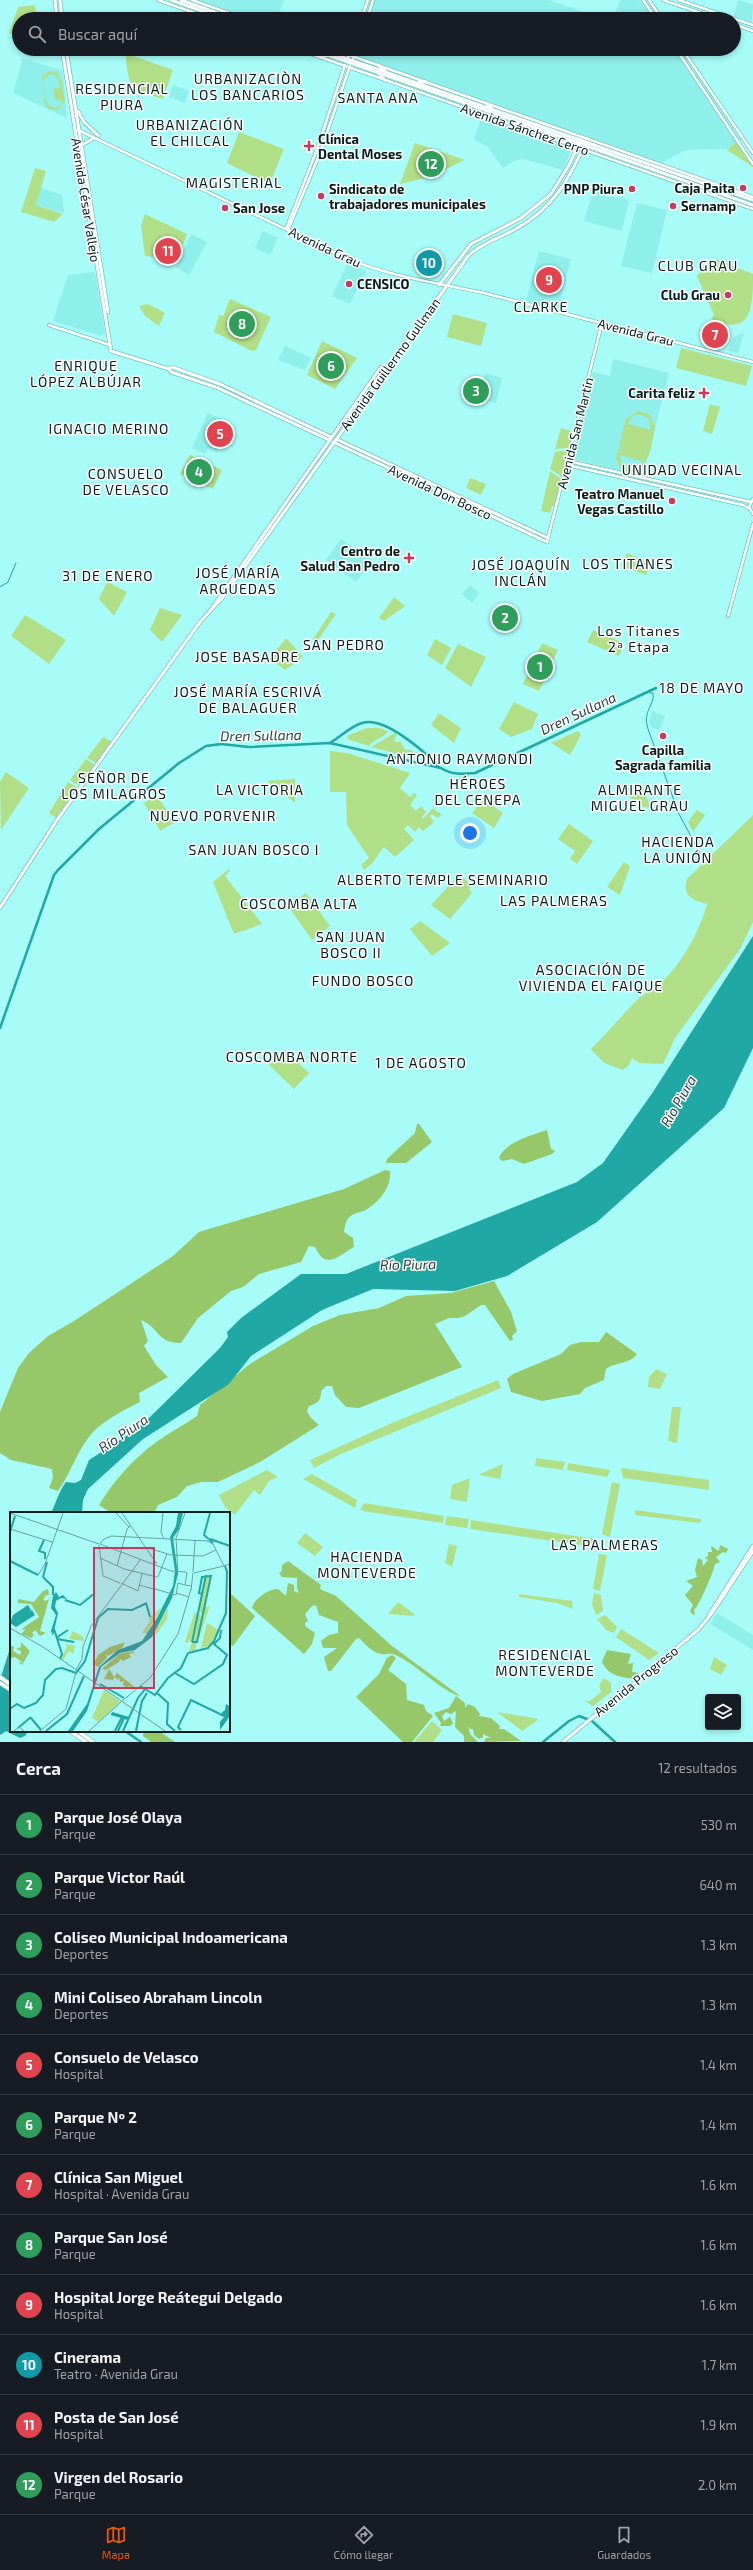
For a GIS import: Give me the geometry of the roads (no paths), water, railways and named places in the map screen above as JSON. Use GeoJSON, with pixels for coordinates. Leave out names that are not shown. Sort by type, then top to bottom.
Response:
{"type":"FeatureCollection","features":[{"type":"Feature","properties":{"kind":"highway"},"geometry":{"type":"LineString","coordinates":[[0,1678],[10,1684]]}},
{"type":"Feature","properties":{"kind":"highway"},"geometry":{"type":"LineString","coordinates":[[0,1683],[10,1689]]}},
{"type":"Feature","properties":{"kind":"highway"},"geometry":{"type":"LineString","coordinates":[[71,1732],[86,1742]]}},
{"type":"Feature","properties":{"kind":"highway"},"geometry":{"type":"LineString","coordinates":[[79,1732],[93,1742]]}},
{"type":"Feature","properties":{"kind":"main road"},"geometry":{"type":"LineString","coordinates":[[55,0],[56,12]]}},
{"type":"Feature","properties":{"kind":"main road"},"geometry":{"type":"LineString","coordinates":[[60,0],[61,12]]}},
{"type":"Feature","properties":{"kind":"main road"},"geometry":{"type":"LineString","coordinates":[[158,0],[192,12]]}},
{"type":"Feature","properties":{"kind":"main road"},"geometry":{"type":"LineString","coordinates":[[171,0],[205,12]]}},
{"type":"Feature","properties":{"kind":"main road"},"geometry":{"type":"LineString","coordinates":[[180,0],[214,12]]}},
{"type":"Feature","properties":{"kind":"main road"},"geometry":{"type":"LineString","coordinates":[[192,0],[226,12]]}},
{"type":"Feature","properties":{"kind":"main road"},"geometry":{"type":"LineString","coordinates":[[364,12],[368,0]]}},
{"type":"Feature","properties":{"kind":"main road"},"geometry":{"type":"LineString","coordinates":[[369,12],[373,0]]}},
{"type":"Feature","properties":{"kind":"main road"},"geometry":{"type":"LineString","coordinates":[[643,0],[651,12]]}},
{"type":"Feature","properties":{"kind":"main road"},"geometry":{"type":"LineString","coordinates":[[649,0],[657,12]]}},
{"type":"Feature","properties":{"kind":"main road"},"geometry":{"type":"LineString","coordinates":[[662,0],[697,12]]}},
{"type":"Feature","properties":{"kind":"main road"},"geometry":{"type":"LineString","coordinates":[[679,0],[715,12]]}},
{"type":"Feature","properties":{"kind":"main road"},"geometry":{"type":"LineString","coordinates":[[741,21],[753,25]]}},
{"type":"Feature","properties":{"kind":"main road"},"geometry":{"type":"LineString","coordinates":[[741,26],[753,30]]}},
{"type":"Feature","properties":{"kind":"main road","name":"Avenida César Vallejo"},"geometry":{"type":"LineString","coordinates":[[63,56],[111,351],[169,369],[172,367],[207,380],[330,439]]}},
{"type":"Feature","properties":{"kind":"main road","name":"Avenida César Vallejo"},"geometry":{"type":"LineString","coordinates":[[67,56],[108,312]]}},
{"type":"Feature","properties":{"kind":"main road","name":"Avenida Sánchez Cerro"},"geometry":{"type":"LineString","coordinates":[[317,56],[753,209]]}},
{"type":"Feature","properties":{"kind":"main road"},"geometry":{"type":"LineString","coordinates":[[320,57],[324,56]]}},
{"type":"Feature","properties":{"kind":"main road","name":"Avenida Sánchez Cerro"},"geometry":{"type":"LineString","coordinates":[[333,56],[347,60]]}},
{"type":"Feature","properties":{"kind":"main road","name":"Avenida Sánchez Cerro"},"geometry":{"type":"LineString","coordinates":[[337,56],[378,72],[580,140],[587,138],[753,200]]}},
{"type":"Feature","properties":{"kind":"main road"},"geometry":{"type":"LineString","coordinates":[[287,230],[316,152],[349,56]]}},
{"type":"Feature","properties":{"kind":"main road"},"geometry":{"type":"LineString","coordinates":[[320,154],[353,56]]}},
{"type":"Feature","properties":{"kind":"main road","name":"Avenida Sánchez Cerro"},"geometry":{"type":"LineString","coordinates":[[353,56],[486,103],[602,149],[753,205]]}},
{"type":"Feature","properties":{"kind":"main road"},"geometry":{"type":"LineString","coordinates":[[681,56],[753,164]]}},
{"type":"Feature","properties":{"kind":"main road"},"geometry":{"type":"LineString","coordinates":[[687,56],[753,153]]}},
{"type":"Feature","properties":{"kind":"main road","name":"Avenida Sánchez Cerro"},"geometry":{"type":"LineString","coordinates":[[352,62],[386,72],[580,140]]}},
{"type":"Feature","properties":{"kind":"main road"},"geometry":{"type":"LineString","coordinates":[[378,65],[386,72]]}},
{"type":"Feature","properties":{"kind":"main road"},"geometry":{"type":"LineString","coordinates":[[378,72],[385,80]]}},
{"type":"Feature","properties":{"kind":"main road"},"geometry":{"type":"LineString","coordinates":[[408,80],[427,82]]}},
{"type":"Feature","properties":{"kind":"main road"},"geometry":{"type":"LineString","coordinates":[[486,103],[493,110]]}},
{"type":"Feature","properties":{"kind":"main road"},"geometry":{"type":"LineString","coordinates":[[75,104],[84,122],[99,136]]}},
{"type":"Feature","properties":{"kind":"main road","name":"Avenida Grau"},"geometry":{"type":"LineString","coordinates":[[74,129],[360,264],[446,287],[484,293],[753,362]]}},
{"type":"Feature","properties":{"kind":"main road"},"geometry":{"type":"LineString","coordinates":[[82,145],[94,138]]}},
{"type":"Feature","properties":{"kind":"main road","name":"Avenida Guillermo Gullman"},"geometry":{"type":"LineString","coordinates":[[210,611],[223,597],[368,393],[475,249],[525,224],[552,202],[570,177],[587,138]]}},
{"type":"Feature","properties":{"kind":"main road","name":"Avenida Guillermo Gullman"},"geometry":{"type":"LineString","coordinates":[[439,285],[471,244],[521,218],[543,202],[557,186],[578,147],[580,140]]}},
{"type":"Feature","properties":{"kind":"main road","name":"Avenida Sánchez Cerro"},"geometry":{"type":"LineString","coordinates":[[602,149],[753,197]]}},
{"type":"Feature","properties":{"kind":"main road"},"geometry":{"type":"LineString","coordinates":[[287,230],[318,158]]}},
{"type":"Feature","properties":{"kind":"main road","name":"Avenida San Martín"},"geometry":{"type":"LineString","coordinates":[[547,540],[567,466],[602,323]]}},
{"type":"Feature","properties":{"kind":"main road"},"geometry":{"type":"LineString","coordinates":[[49,325],[110,345]]}},
{"type":"Feature","properties":{"kind":"main road","name":"Avenida Guillermo Gullman"},"geometry":{"type":"LineString","coordinates":[[0,908],[57,820],[210,611],[381,367]]}},
{"type":"Feature","properties":{"kind":"main road"},"geometry":{"type":"LineString","coordinates":[[365,390],[368,393]]}},
{"type":"Feature","properties":{"kind":"main road","name":"Avenida Don Bosco"},"geometry":{"type":"LineString","coordinates":[[334,441],[547,540]]}},
{"type":"Feature","properties":{"kind":"main road"},"geometry":{"type":"LineString","coordinates":[[568,461],[752,500],[750,509]]}},
{"type":"Feature","properties":{"kind":"main road"},"geometry":{"type":"LineString","coordinates":[[567,466],[743,505],[750,509],[753,514]]}},
{"type":"Feature","properties":{"kind":"main road"},"geometry":{"type":"LineString","coordinates":[[728,616],[753,524]]}},
{"type":"Feature","properties":{"kind":"main road","name":"Avenida Progreso"},"geometry":{"type":"LineString","coordinates":[[708,1619],[753,1546]]}},
{"type":"Feature","properties":{"kind":"main road","name":"Avenida Progreso"},"geometry":{"type":"LineString","coordinates":[[562,1742],[698,1630],[708,1619],[753,1551]]}},
{"type":"Feature","properties":{"kind":"water","name":"Río Piura"},"geometry":{"type":"Polygon","coordinates":[[[753,936],[753,1048],[724,1108],[597,1222],[507,1276],[455,1291],[373,1289],[322,1310],[251,1356],[229,1384],[143,1439],[88,1489],[83,1500],[82,1512],[51,1512],[59,1493],[66,1482],[75,1483],[81,1480],[89,1460],[134,1431],[150,1417],[220,1348],[228,1337],[227,1332],[241,1318],[301,1274],[346,1274],[577,1182],[603,1163],[653,1092],[753,936]]]}},
{"type":"Feature","properties":{"kind":"water"},"geometry":{"type":"Polygon","coordinates":[[[10,1648],[10,1732],[27,1732],[25,1736],[20,1738],[6,1731],[0,1735],[0,1680],[10,1648]]]}},
{"type":"Feature","properties":{"kind":"waterway"},"geometry":{"type":"LineString","coordinates":[[0,587],[8,582],[16,563]]}},
{"type":"Feature","properties":{"kind":"waterway","name":"Dren Sullana"},"geometry":{"type":"LineString","coordinates":[[0,1028],[54,875],[99,829],[179,763],[206,746],[221,744],[249,747],[330,743],[441,768],[453,773],[475,773],[656,688]]}},
{"type":"Feature","properties":{"kind":"waterway"},"geometry":{"type":"LineString","coordinates":[[650,693],[653,693],[653,698],[647,713],[648,729],[679,814],[702,857]]}},
{"type":"Feature","properties":{"kind":"waterway"},"geometry":{"type":"LineString","coordinates":[[330,743],[358,724],[371,722],[382,725],[404,737],[425,753],[440,768]]}},
{"type":"Feature","properties":{"kind":"waterway"},"geometry":{"type":"LineString","coordinates":[[543,1742],[569,1721],[579,1716],[592,1721],[615,1742]]}},
{"type":"Feature","properties":{"kind":"waterway"},"geometry":{"type":"LineString","coordinates":[[126,1732],[141,1742]]}},
{"type":"Feature","properties":{"kind":"place","name":"Clínica Dental Moses"},"geometry":{"type":"Point","coordinates":[309,146]}},
{"type":"Feature","properties":{"kind":"place","name":"Virgen del Rosario"},"geometry":{"type":"Point","coordinates":[431,164]}},
{"type":"Feature","properties":{"kind":"place","name":"Caja Paita"},"geometry":{"type":"Point","coordinates":[743,188]}},
{"type":"Feature","properties":{"kind":"place","name":"PNP Piura"},"geometry":{"type":"Point","coordinates":[632,189]}},
{"type":"Feature","properties":{"kind":"place","name":"Sindicato de trabajadores municipales"},"geometry":{"type":"Point","coordinates":[321,196]}},
{"type":"Feature","properties":{"kind":"place","name":"Sernamp"},"geometry":{"type":"Point","coordinates":[673,206]}},
{"type":"Feature","properties":{"kind":"place","name":"San Jose"},"geometry":{"type":"Point","coordinates":[225,208]}},
{"type":"Feature","properties":{"kind":"place","name":"Posta de San José"},"geometry":{"type":"Point","coordinates":[168,251]}},
{"type":"Feature","properties":{"kind":"place","name":"Cinerama"},"geometry":{"type":"Point","coordinates":[429,263]}},
{"type":"Feature","properties":{"kind":"place","name":"Hospital Jorge Reátegui Delgado"},"geometry":{"type":"Point","coordinates":[549,280]}},
{"type":"Feature","properties":{"kind":"place","name":"CENSICO"},"geometry":{"type":"Point","coordinates":[349,284]}},
{"type":"Feature","properties":{"kind":"place","name":"Club Grau"},"geometry":{"type":"Point","coordinates":[728,295]}},
{"type":"Feature","properties":{"kind":"place","name":"Parque San José"},"geometry":{"type":"Point","coordinates":[242,324]}},
{"type":"Feature","properties":{"kind":"place","name":"Clínica San Miguel"},"geometry":{"type":"Point","coordinates":[715,335]}},
{"type":"Feature","properties":{"kind":"place","name":"Parque Nº 2"},"geometry":{"type":"Point","coordinates":[331,366]}},
{"type":"Feature","properties":{"kind":"place","name":"Coliseo Municipal Indoamericana"},"geometry":{"type":"Point","coordinates":[476,391]}},
{"type":"Feature","properties":{"kind":"place","name":"Carita feliz"},"geometry":{"type":"Point","coordinates":[704,393]}},
{"type":"Feature","properties":{"kind":"place","name":"Consuelo de Velasco"},"geometry":{"type":"Point","coordinates":[220,434]}},
{"type":"Feature","properties":{"kind":"place","name":"Mini Coliseo Abraham Lincoln"},"geometry":{"type":"Point","coordinates":[199,472]}},
{"type":"Feature","properties":{"kind":"place","name":"Teatro Manuel Vegas Castillo"},"geometry":{"type":"Point","coordinates":[672,501]}},
{"type":"Feature","properties":{"kind":"place","name":"Centro de Salud San Pedro"},"geometry":{"type":"Point","coordinates":[409,558]}},
{"type":"Feature","properties":{"kind":"place","name":"Parque Victor Raúl"},"geometry":{"type":"Point","coordinates":[505,618]}},
{"type":"Feature","properties":{"kind":"place","name":"Parque José Olaya"},"geometry":{"type":"Point","coordinates":[540,667]}},
{"type":"Feature","properties":{"kind":"place","name":"Capilla Sagrada familia"},"geometry":{"type":"Point","coordinates":[663,736]}},
{"type":"Feature","properties":{"kind":"district","name":"URBANIZACIÒN LOS BANCARIOS"},"geometry":{"type":"Point","coordinates":[248,86]}},
{"type":"Feature","properties":{"kind":"district","name":"RESIDENCIAL PIURA"},"geometry":{"type":"Point","coordinates":[122,96]}},
{"type":"Feature","properties":{"kind":"district","name":"SANTA ANA"},"geometry":{"type":"Point","coordinates":[378,97]}},
{"type":"Feature","properties":{"kind":"district","name":"URBANIZACIÓN EL CHILCAL"},"geometry":{"type":"Point","coordinates":[190,132]}},
{"type":"Feature","properties":{"kind":"district","name":"MAGISTERIAL"},"geometry":{"type":"Point","coordinates":[234,182]}},
{"type":"Feature","properties":{"kind":"district","name":"CLUB GRAU"},"geometry":{"type":"Point","coordinates":[698,265]}},
{"type":"Feature","properties":{"kind":"district","name":"CLARKE"},"geometry":{"type":"Point","coordinates":[541,306]}},
{"type":"Feature","properties":{"kind":"district","name":"ENRIQUE LÓPEZ ALBÚJAR"},"geometry":{"type":"Point","coordinates":[86,374]}},
{"type":"Feature","properties":{"kind":"district","name":"IGNACIO MERINO"},"geometry":{"type":"Point","coordinates":[109,428]}},
{"type":"Feature","properties":{"kind":"district","name":"UNIDAD VECINAL"},"geometry":{"type":"Point","coordinates":[682,469]}},
{"type":"Feature","properties":{"kind":"district","name":"CONSUELO DE VELASCO"},"geometry":{"type":"Point","coordinates":[126,482]}},
{"type":"Feature","properties":{"kind":"district","name":"LOS TITANES"},"geometry":{"type":"Point","coordinates":[628,563]}},
{"type":"Feature","properties":{"kind":"district","name":"JOSÉ JOAQUÍN INCLÁN"},"geometry":{"type":"Point","coordinates":[521,572]}},
{"type":"Feature","properties":{"kind":"district","name":"31 DE ENERO"},"geometry":{"type":"Point","coordinates":[108,575]}},
{"type":"Feature","properties":{"kind":"district","name":"JOSÉ MARÍA ARGUEDAS"},"geometry":{"type":"Point","coordinates":[238,580]}},
{"type":"Feature","properties":{"kind":"district","name":"Los Titanes 2ª Etapa"},"geometry":{"type":"Point","coordinates":[639,638]}},
{"type":"Feature","properties":{"kind":"district","name":"SAN PEDRO"},"geometry":{"type":"Point","coordinates":[344,644]}},
{"type":"Feature","properties":{"kind":"district","name":"JOSE BASADRE"},"geometry":{"type":"Point","coordinates":[247,656]}},
{"type":"Feature","properties":{"kind":"district","name":"18 DE MAYO"},"geometry":{"type":"Point","coordinates":[702,687]}},
{"type":"Feature","properties":{"kind":"district","name":"JOSÉ MARÍA ESCRIVÁ DE BALAGUER"},"geometry":{"type":"Point","coordinates":[248,700]}},
{"type":"Feature","properties":{"kind":"district","name":"ANTONIO RAYMONDI"},"geometry":{"type":"Point","coordinates":[460,758]}},
{"type":"Feature","properties":{"kind":"district","name":"SEÑOR DE LOS MILAGROS"},"geometry":{"type":"Point","coordinates":[114,786]}},
{"type":"Feature","properties":{"kind":"district","name":"LA VICTORIA"},"geometry":{"type":"Point","coordinates":[260,789]}},
{"type":"Feature","properties":{"kind":"district","name":"HÉROES DEL CENEPA"},"geometry":{"type":"Point","coordinates":[478,792]}},
{"type":"Feature","properties":{"kind":"district","name":"ALMIRANTE MIGUEL GRAU"},"geometry":{"type":"Point","coordinates":[640,798]}},
{"type":"Feature","properties":{"kind":"district","name":"NUEVO PORVENIR"},"geometry":{"type":"Point","coordinates":[213,815]}},
{"type":"Feature","properties":{"kind":"district","name":"SAN JUAN BOSCO I"},"geometry":{"type":"Point","coordinates":[254,849]}},
{"type":"Feature","properties":{"kind":"district","name":"HACIENDA LA UNIÓN"},"geometry":{"type":"Point","coordinates":[678,850]}},
{"type":"Feature","properties":{"kind":"district","name":"ALBERTO TEMPLE SEMINARIO"},"geometry":{"type":"Point","coordinates":[443,879]}},
{"type":"Feature","properties":{"kind":"district","name":"LAS PALMERAS"},"geometry":{"type":"Point","coordinates":[554,900]}},
{"type":"Feature","properties":{"kind":"district","name":"COSCOMBA ALTA"},"geometry":{"type":"Point","coordinates":[299,903]}},
{"type":"Feature","properties":{"kind":"district","name":"SAN JUAN BOSCO II"},"geometry":{"type":"Point","coordinates":[351,944]}},
{"type":"Feature","properties":{"kind":"district","name":"ASOCIACIÓN DE VIVIENDA EL FAIQUE"},"geometry":{"type":"Point","coordinates":[591,978]}},
{"type":"Feature","properties":{"kind":"district","name":"FUNDO BOSCO"},"geometry":{"type":"Point","coordinates":[363,980]}},
{"type":"Feature","properties":{"kind":"district","name":"COSCOMBA NORTE"},"geometry":{"type":"Point","coordinates":[292,1056]}},
{"type":"Feature","properties":{"kind":"district","name":"1 DE AGOSTO"},"geometry":{"type":"Point","coordinates":[421,1062]}},
{"type":"Feature","properties":{"kind":"district","name":"LAS PALMERAS"},"geometry":{"type":"Point","coordinates":[605,1544]}},
{"type":"Feature","properties":{"kind":"district","name":"HACIENDA MONTEVERDE"},"geometry":{"type":"Point","coordinates":[367,1564]}},
{"type":"Feature","properties":{"kind":"district","name":"RESIDENCIAL MONTEVERDE"},"geometry":{"type":"Point","coordinates":[545,1662]}}]}
